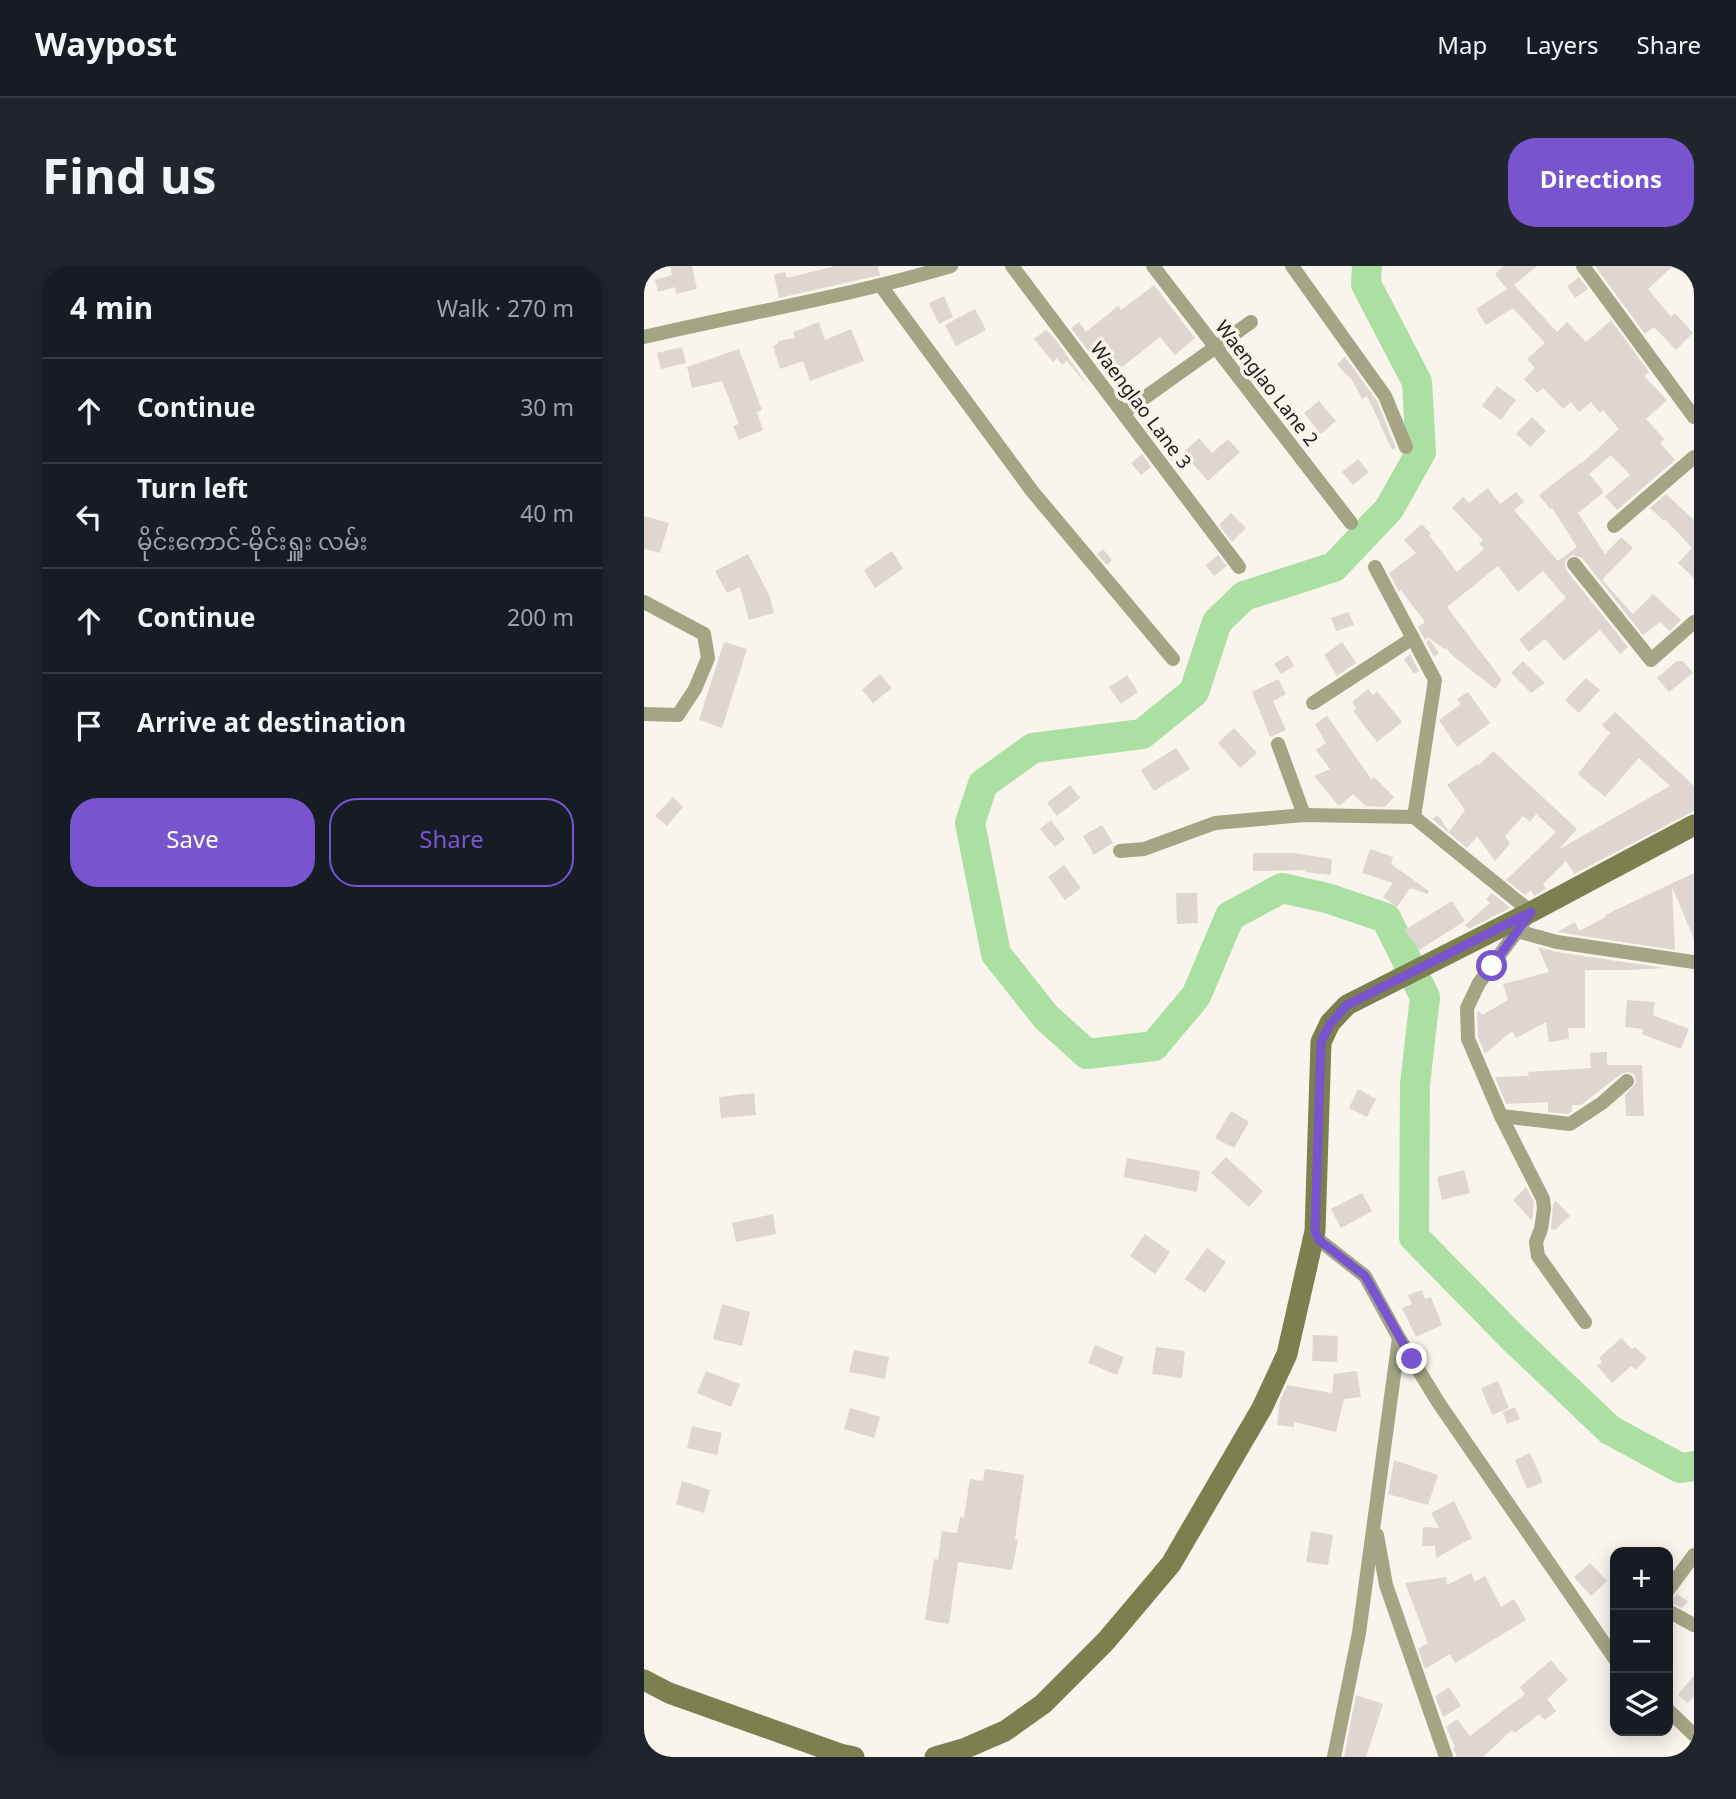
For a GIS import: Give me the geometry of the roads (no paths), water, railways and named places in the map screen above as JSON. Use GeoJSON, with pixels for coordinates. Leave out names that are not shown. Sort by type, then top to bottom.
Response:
{"type":"FeatureCollection","features":[{"type":"Feature","properties":{"kind":"main road"},"geometry":{"type":"LineString","coordinates":[[935,1757],[966,1748],[1004,1731],[1043,1704],[1106,1641],[1171,1564],[1262,1408],[1287,1354],[1315,1231],[1321,1042],[1330,1024],[1347,1005],[1385,984],[1531,912],[1694,825]]}},
{"type":"Feature","properties":{"kind":"main road"},"geometry":{"type":"LineString","coordinates":[[644,1681],[669,1693],[854,1757]]}},
{"type":"Feature","properties":{"kind":"street"},"geometry":{"type":"LineString","coordinates":[[644,337],[881,286],[951,266]]}},
{"type":"Feature","properties":{"kind":"street","name":"Waenglao Lane 3"},"geometry":{"type":"LineString","coordinates":[[1012,266],[1239,567]]}},
{"type":"Feature","properties":{"kind":"street","name":"Waenglao Lane 2"},"geometry":{"type":"LineString","coordinates":[[1153,266],[1352,523]]}},
{"type":"Feature","properties":{"kind":"street"},"geometry":{"type":"LineString","coordinates":[[1292,266],[1385,396],[1406,447]]}},
{"type":"Feature","properties":{"kind":"street"},"geometry":{"type":"LineString","coordinates":[[1583,266],[1694,417]]}},
{"type":"Feature","properties":{"kind":"street"},"geometry":{"type":"LineString","coordinates":[[881,286],[1032,491],[1173,659]]}},
{"type":"Feature","properties":{"kind":"street"},"geometry":{"type":"LineString","coordinates":[[1123,413],[1251,322]]}},
{"type":"Feature","properties":{"kind":"street"},"geometry":{"type":"LineString","coordinates":[[1614,526],[1694,457]]}},
{"type":"Feature","properties":{"kind":"street"},"geometry":{"type":"LineString","coordinates":[[1574,564],[1651,660],[1694,622]]}},
{"type":"Feature","properties":{"kind":"street"},"geometry":{"type":"LineString","coordinates":[[1375,567],[1435,680],[1414,817]]}},
{"type":"Feature","properties":{"kind":"street"},"geometry":{"type":"LineString","coordinates":[[644,601],[704,634],[708,658],[695,689],[678,715],[644,714]]}},
{"type":"Feature","properties":{"kind":"street"},"geometry":{"type":"LineString","coordinates":[[1313,703],[1413,638]]}},
{"type":"Feature","properties":{"kind":"street"},"geometry":{"type":"LineString","coordinates":[[1278,744],[1304,815]]}},
{"type":"Feature","properties":{"kind":"street"},"geometry":{"type":"LineString","coordinates":[[1120,851],[1144,849],[1215,823],[1304,815],[1414,817],[1531,912],[1479,983],[1467,1007],[1468,1039],[1501,1116],[1542,1199],[1544,1209],[1536,1242],[1538,1256],[1585,1322]]}},
{"type":"Feature","properties":{"kind":"street"},"geometry":{"type":"LineString","coordinates":[[1517,931],[1557,942],[1694,962]]}},
{"type":"Feature","properties":{"kind":"street"},"geometry":{"type":"LineString","coordinates":[[1501,1116],[1570,1124],[1602,1103],[1627,1081]]}},
{"type":"Feature","properties":{"kind":"street"},"geometry":{"type":"LineString","coordinates":[[1315,1231],[1319,1240],[1365,1276],[1399,1338],[1453,1424],[1610,1652]]}},
{"type":"Feature","properties":{"kind":"street"},"geometry":{"type":"LineString","coordinates":[[1334,1757],[1359,1633],[1399,1338]]}},
{"type":"Feature","properties":{"kind":"street"},"geometry":{"type":"LineString","coordinates":[[1375,1520],[1385,1585],[1446,1757]]}},
{"type":"Feature","properties":{"kind":"street"},"geometry":{"type":"LineString","coordinates":[[1673,1584],[1694,1557]]}},
{"type":"Feature","properties":{"kind":"street"},"geometry":{"type":"LineString","coordinates":[[1673,1614],[1694,1625]]}},
{"type":"Feature","properties":{"kind":"street"},"geometry":{"type":"LineString","coordinates":[[1673,1715],[1694,1735]]}},
{"type":"Feature","properties":{"kind":"waterway"},"geometry":{"type":"LineString","coordinates":[[1367,266],[1366,284],[1417,382],[1421,452],[1389,509],[1334,567],[1244,596],[1217,622],[1194,692],[1142,734],[1033,748],[983,784],[970,823],[996,954],[1046,1017],[1087,1054],[1154,1046],[1196,996],[1230,916],[1282,888],[1327,898],[1386,918],[1425,997],[1415,1084],[1414,1237],[1513,1338],[1610,1430],[1680,1468],[1694,1466]]}}]}
